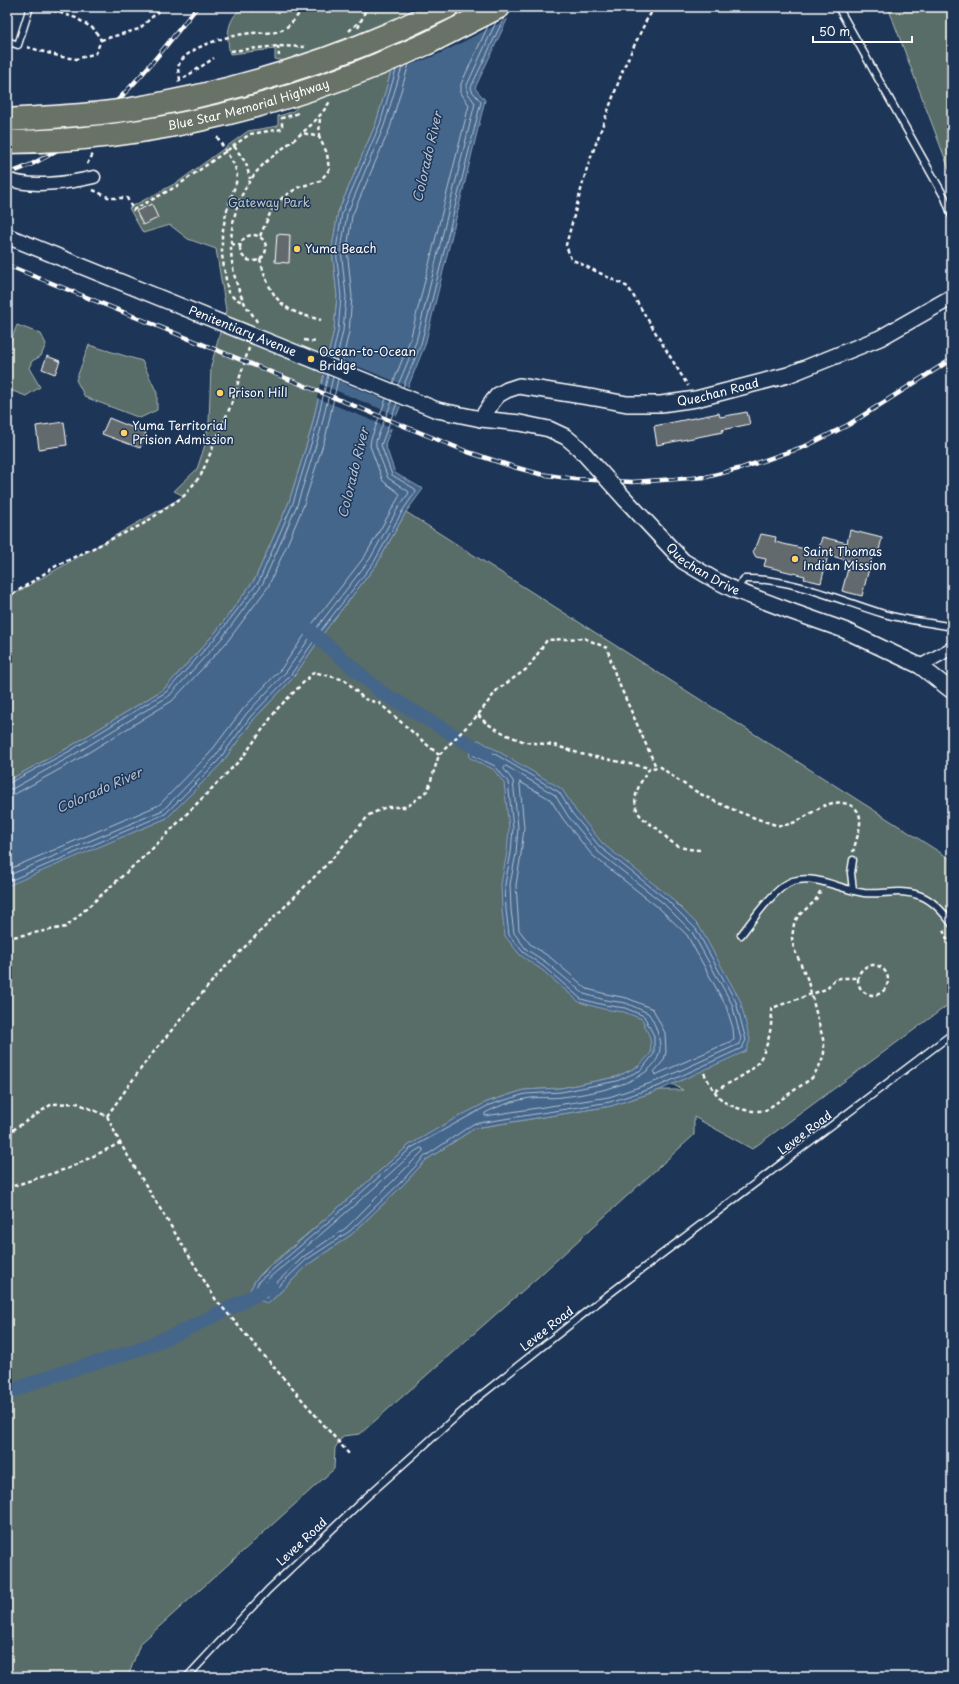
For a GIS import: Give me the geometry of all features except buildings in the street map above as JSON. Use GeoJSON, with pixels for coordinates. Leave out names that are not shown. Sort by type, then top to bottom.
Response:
{"type":"FeatureCollection","features":[{"type":"Feature","properties":{"kind":"highway","name":"Blue Star Memorial Highway"},"geometry":{"type":"LineString","coordinates":[[7,120],[124,110],[179,100],[246,84],[287,73],[343,53],[396,31],[447,7]]}},
{"type":"Feature","properties":{"kind":"highway","name":"Blue Star Memorial Highway"},"geometry":{"type":"LineString","coordinates":[[7,142],[132,132],[241,110],[292,95],[356,73],[402,54],[499,7]]}},
{"type":"Feature","properties":{"kind":"street"},"geometry":{"type":"LineString","coordinates":[[7,179],[17,183],[65,183],[94,177]]}},
{"type":"Feature","properties":{"kind":"street","name":"Penitentiary Avenue"},"geometry":{"type":"LineString","coordinates":[[7,236],[437,410],[481,419]]}},
{"type":"Feature","properties":{"kind":"street","name":"Quechan Road"},"geometry":{"type":"LineString","coordinates":[[481,419],[490,404],[498,395],[519,386],[627,404],[661,404],[696,399],[788,375],[880,338],[952,297]]}},
{"type":"Feature","properties":{"kind":"street","name":"Quechan Drive"},"geometry":{"type":"LineString","coordinates":[[481,419],[549,428],[566,437],[579,448],[683,561],[735,590],[844,630],[920,666],[952,691]]}},
{"type":"Feature","properties":{"kind":"street"},"geometry":{"type":"LineString","coordinates":[[920,666],[952,648]]}},
{"type":"Feature","properties":{"kind":"lane"},"geometry":{"type":"LineString","coordinates":[[7,41],[18,45],[30,7]]}},
{"type":"Feature","properties":{"kind":"lane"},"geometry":{"type":"LineString","coordinates":[[838,7],[945,198],[952,216]]}},
{"type":"Feature","properties":{"kind":"lane"},"geometry":{"type":"LineString","coordinates":[[735,590],[744,579],[763,579],[815,591],[886,614],[952,628]]}},
{"type":"Feature","properties":{"kind":"lane"},"geometry":{"type":"LineString","coordinates":[[853,890],[851,873],[854,860]]}},
{"type":"Feature","properties":{"kind":"lane"},"geometry":{"type":"LineString","coordinates":[[741,935],[781,888],[792,881],[814,880],[866,893],[909,891],[923,896],[932,902],[952,924]]}},
{"type":"Feature","properties":{"kind":"lane","name":"Levee Road"},"geometry":{"type":"LineString","coordinates":[[187,1677],[268,1590],[363,1500],[476,1399],[596,1304],[952,1034]]}},
{"type":"Feature","properties":{"kind":"path"},"geometry":{"type":"LineString","coordinates":[[43,7],[76,18],[94,29],[101,40]]}},
{"type":"Feature","properties":{"kind":"path"},"geometry":{"type":"LineString","coordinates":[[101,40],[140,29],[163,7]]}},
{"type":"Feature","properties":{"kind":"path"},"geometry":{"type":"LineString","coordinates":[[180,80],[178,68],[183,58],[193,50],[237,35],[253,32],[272,33],[286,28],[303,7]]}},
{"type":"Feature","properties":{"kind":"path"},"geometry":{"type":"LineString","coordinates":[[655,7],[646,21],[624,67],[587,168],[566,245],[571,259],[628,287],[696,399]]}},
{"type":"Feature","properties":{"kind":"path"},"geometry":{"type":"LineString","coordinates":[[348,32],[361,21]]}},
{"type":"Feature","properties":{"kind":"path"},"geometry":{"type":"LineString","coordinates":[[18,45],[62,57],[77,59],[96,53],[101,40]]}},
{"type":"Feature","properties":{"kind":"path"},"geometry":{"type":"LineString","coordinates":[[278,46],[278,56],[285,57]]}},
{"type":"Feature","properties":{"kind":"path"},"geometry":{"type":"LineString","coordinates":[[231,51],[278,46],[306,47]]}},
{"type":"Feature","properties":{"kind":"path"},"geometry":{"type":"LineString","coordinates":[[85,191],[93,190],[110,198],[127,198],[133,210],[177,186],[227,152],[250,134],[282,129],[282,118],[296,114],[305,107]]}},
{"type":"Feature","properties":{"kind":"path"},"geometry":{"type":"LineString","coordinates":[[260,236],[272,209],[283,197],[299,187],[320,181],[329,170],[327,153],[319,137],[320,115]]}},
{"type":"Feature","properties":{"kind":"path"},"geometry":{"type":"LineString","coordinates":[[302,133],[319,137]]}},
{"type":"Feature","properties":{"kind":"path"},"geometry":{"type":"LineString","coordinates":[[217,137],[235,166],[237,175],[224,228],[222,255],[228,292],[234,298],[244,303]]}},
{"type":"Feature","properties":{"kind":"path"},"geometry":{"type":"LineString","coordinates":[[234,146],[246,163],[250,179]]}},
{"type":"Feature","properties":{"kind":"path"},"geometry":{"type":"LineString","coordinates":[[7,195],[21,196]]}},
{"type":"Feature","properties":{"kind":"path"},"geometry":{"type":"LineString","coordinates":[[252,234],[260,236],[265,243],[266,248],[260,259],[247,260],[241,254],[240,245],[241,241],[252,234]]}},
{"type":"Feature","properties":{"kind":"path"},"geometry":{"type":"LineString","coordinates":[[230,244],[240,245]]}},
{"type":"Feature","properties":{"kind":"path"},"geometry":{"type":"LineString","coordinates":[[260,259],[264,276],[273,294],[290,310],[321,320]]}},
{"type":"Feature","properties":{"kind":"path"},"geometry":{"type":"LineString","coordinates":[[107,1116],[147,1060],[219,973],[332,859],[369,815],[386,807],[407,807],[428,790],[439,756],[478,715],[497,690],[528,668],[547,640],[584,638],[607,648],[616,677],[656,767]]}},
{"type":"Feature","properties":{"kind":"path"},"geometry":{"type":"LineString","coordinates":[[7,938],[66,927],[151,850],[242,758],[278,708],[314,672],[345,680],[364,699],[379,703],[439,756]]}},
{"type":"Feature","properties":{"kind":"path"},"geometry":{"type":"LineString","coordinates":[[478,715],[486,723],[507,735],[525,742],[554,745],[581,754],[650,768]]}},
{"type":"Feature","properties":{"kind":"path"},"geometry":{"type":"LineString","coordinates":[[822,888],[828,892]]}},
{"type":"Feature","properties":{"kind":"path"},"geometry":{"type":"LineString","coordinates":[[942,927],[952,950]]}},
{"type":"Feature","properties":{"kind":"path"},"geometry":{"type":"LineString","coordinates":[[872,965],[877,965],[886,971],[888,980],[885,990],[872,996],[863,992],[858,983],[858,978],[862,969],[872,965]]}},
{"type":"Feature","properties":{"kind":"path"},"geometry":{"type":"LineString","coordinates":[[715,1091],[754,1067],[763,1053],[768,1041],[772,1022],[772,1008],[826,989],[834,980],[840,978],[858,978]]}},
{"type":"Feature","properties":{"kind":"path"},"geometry":{"type":"LineString","coordinates":[[7,1134],[52,1104],[77,1103],[107,1116],[120,1143],[216,1300],[349,1454]]}},
{"type":"Feature","properties":{"kind":"path"},"geometry":{"type":"LineString","coordinates":[[7,1188],[69,1168],[120,1143]]}},
{"type":"Feature","properties":{"kind":"green space","name":"Gateway Park"},"geometry":{"type":"Polygon","coordinates":[[[243,7],[248,7],[253,12],[259,7],[410,7],[376,123],[338,212],[332,248],[337,296],[334,330],[311,430],[289,502],[255,579],[215,633],[164,689],[66,749],[7,781],[7,598],[184,496],[174,491],[197,469],[204,448],[209,422],[211,366],[226,310],[216,249],[188,239],[170,225],[143,233],[129,208],[178,182],[248,131],[278,126],[278,116],[293,111],[298,106],[304,87],[299,68],[295,63],[275,59],[275,49],[230,54],[228,41],[229,28],[234,17],[243,7]]]}},
{"type":"Feature","properties":{"kind":"green space"},"geometry":{"type":"Polygon","coordinates":[[[888,7],[952,7],[952,177],[888,7]]]}},
{"type":"Feature","properties":{"kind":"green space"},"geometry":{"type":"Polygon","coordinates":[[[17,325],[41,334],[46,344],[41,356],[32,361],[29,368],[40,387],[26,396],[7,389],[7,351],[17,325]]]}},
{"type":"Feature","properties":{"kind":"green space"},"geometry":{"type":"Polygon","coordinates":[[[89,345],[142,361],[157,393],[157,410],[140,418],[85,397],[76,380],[89,345]]]}},
{"type":"Feature","properties":{"kind":"green space"},"geometry":{"type":"Polygon","coordinates":[[[406,512],[952,860],[952,1002],[752,1149],[694,1117],[694,1135],[537,1278],[360,1434],[343,1436],[335,1448],[334,1469],[140,1644],[128,1677],[7,1677],[7,884],[167,818],[221,764],[254,719],[293,678],[325,631],[377,564],[406,512]],[[639,1066],[616,1077],[561,1088],[524,1090],[487,1102],[409,1145],[269,1266],[256,1279],[250,1290],[269,1303],[309,1264],[352,1234],[403,1185],[426,1160],[475,1128],[611,1106],[660,1090],[683,1090],[639,1066]]]}},
{"type":"Feature","properties":{"kind":"water","name":"Colorado River"},"geometry":{"type":"Polygon","coordinates":[[[410,7],[513,7],[475,88],[485,100],[425,345],[385,444],[395,473],[423,489],[406,512],[377,564],[325,631],[293,678],[254,719],[221,764],[167,818],[7,886],[7,781],[66,749],[164,689],[215,633],[255,579],[289,502],[311,430],[334,330],[337,296],[332,248],[338,212],[376,123],[410,7]]]}},
{"type":"Feature","properties":{"kind":"water"},"geometry":{"type":"Polygon","coordinates":[[[479,740],[562,789],[576,811],[603,844],[669,896],[699,926],[740,1000],[750,1040],[746,1051],[660,1090],[611,1106],[475,1128],[426,1160],[403,1185],[352,1234],[309,1264],[268,1304],[255,1298],[250,1290],[256,1279],[409,1145],[487,1102],[524,1090],[561,1088],[616,1077],[639,1066],[651,1053],[650,1038],[642,1019],[624,1012],[603,1009],[579,1002],[542,970],[520,955],[505,936],[501,884],[507,852],[509,828],[504,783],[493,769],[470,758],[469,744],[479,740]]]}},
{"type":"Feature","properties":{"kind":"pier"},"geometry":{"type":"Polygon","coordinates":[[[413,7],[515,7],[511,17],[498,24],[439,54],[388,74],[407,10],[413,7]]]}},
{"type":"Feature","properties":{"kind":"pier"},"geometry":{"type":"Polygon","coordinates":[[[327,354],[409,387],[402,407],[322,374],[327,354]]]}},
{"type":"Feature","properties":{"kind":"pier"},"geometry":{"type":"Polygon","coordinates":[[[320,384],[398,416],[393,429],[317,398],[320,384]]]}},
{"type":"Feature","properties":{"kind":"waterway"},"geometry":{"type":"LineString","coordinates":[[306,627],[381,692],[486,754]]}},
{"type":"Feature","properties":{"kind":"waterway"},"geometry":{"type":"LineString","coordinates":[[7,1394],[38,1381],[136,1350],[171,1336],[271,1287]]}},
{"type":"Feature","properties":{"kind":"railway"},"geometry":{"type":"LineString","coordinates":[[7,174],[36,162],[63,146],[89,127],[136,81],[197,7]]}},
{"type":"Feature","properties":{"kind":"railway"},"geometry":{"type":"LineString","coordinates":[[7,265],[468,452],[540,474],[575,479],[632,482],[706,477],[742,468],[806,446],[848,425],[952,359]]}},
{"type":"Feature","properties":{"kind":"place","name":"Yuma Beach"},"geometry":{"type":"Point","coordinates":[297,249]}},
{"type":"Feature","properties":{"kind":"place","name":"Ocean-to-Ocean Bridge"},"geometry":{"type":"Point","coordinates":[311,359]}},
{"type":"Feature","properties":{"kind":"place","name":"Prison Hill"},"geometry":{"type":"Point","coordinates":[220,393]}},
{"type":"Feature","properties":{"kind":"place","name":"Yuma Territorial Prision Admission"},"geometry":{"type":"Point","coordinates":[124,433]}},
{"type":"Feature","properties":{"kind":"place","name":"Saint Thomas Indian Mission"},"geometry":{"type":"Point","coordinates":[795,559]}}]}
